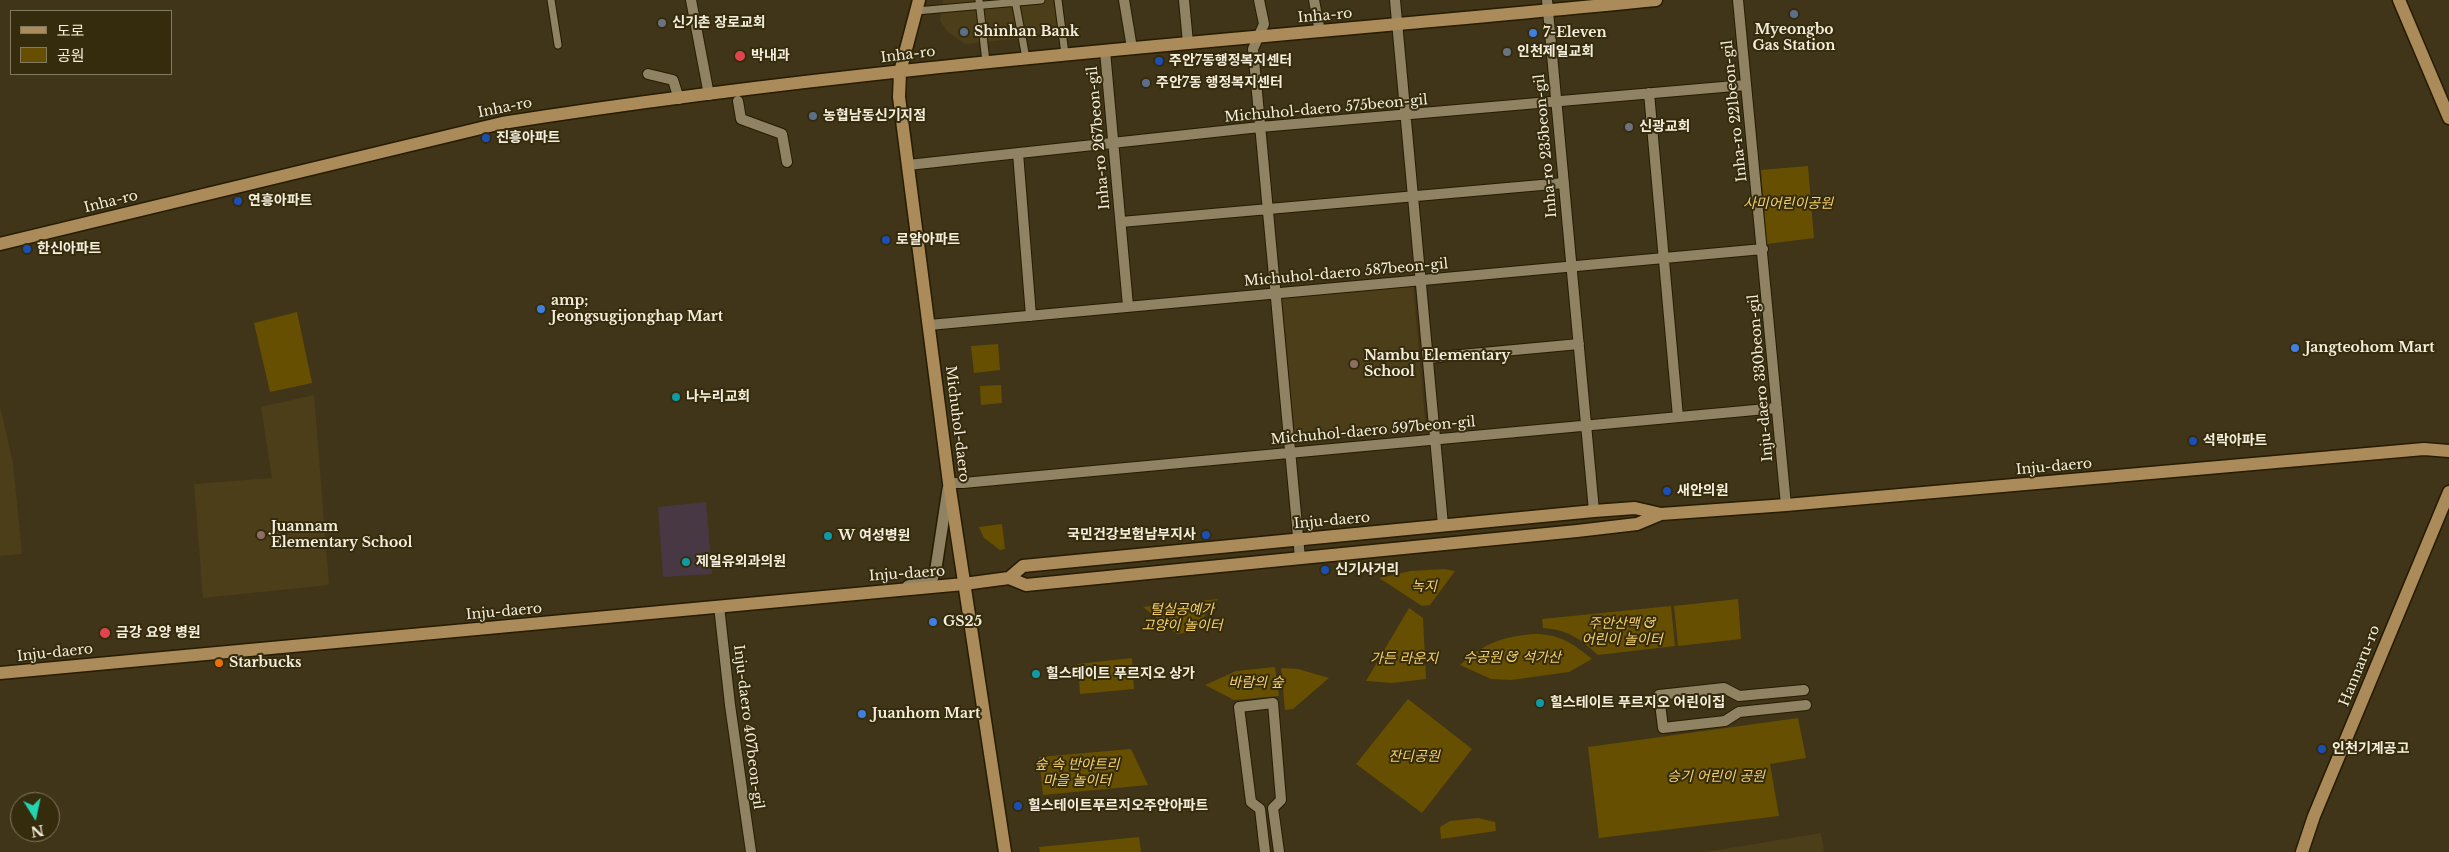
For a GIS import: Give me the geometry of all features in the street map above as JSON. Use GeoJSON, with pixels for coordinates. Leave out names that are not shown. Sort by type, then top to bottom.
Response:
{"type":"FeatureCollection","features":[{"type":"Feature","properties":{"kind":"main road","name":"Inha-ro"},"geometry":{"type":"LineString","coordinates":[[0,244],[502,123],[709,95],[986,62],[1650,0]]}},
{"type":"Feature","properties":{"kind":"main road"},"geometry":{"type":"LineString","coordinates":[[2399,0],[2449,118]]}},
{"type":"Feature","properties":{"kind":"main road","name":"Michuhol-daero"},"geometry":{"type":"LineString","coordinates":[[917,5],[900,72],[899,97],[949,483],[1005,852]]}},
{"type":"Feature","properties":{"kind":"main road","name":"Inju-daero"},"geometry":{"type":"LineString","coordinates":[[1009,578],[1023,566],[1594,511],[1635,508],[1661,514],[1786,505],[2424,449],[2449,451]]}},
{"type":"Feature","properties":{"kind":"main road","name":"Hannaru-ro"},"geometry":{"type":"LineString","coordinates":[[2302,852],[2318,807],[2449,492]]}},
{"type":"Feature","properties":{"kind":"main road","name":"Inju-daero"},"geometry":{"type":"LineString","coordinates":[[0,673],[964,584],[1009,578],[1026,585],[1604,528],[1637,524],[1661,514]]}},
{"type":"Feature","properties":{"kind":"street"},"geometry":{"type":"LineString","coordinates":[[551,0],[558,45]]}},
{"type":"Feature","properties":{"kind":"street"},"geometry":{"type":"LineString","coordinates":[[691,0],[709,95]]}},
{"type":"Feature","properties":{"kind":"street"},"geometry":{"type":"LineString","coordinates":[[917,5],[1042,0]]}},
{"type":"Feature","properties":{"kind":"street"},"geometry":{"type":"LineString","coordinates":[[1058,0],[1065,54]]}},
{"type":"Feature","properties":{"kind":"street"},"geometry":{"type":"LineString","coordinates":[[1124,0],[1132,48]]}},
{"type":"Feature","properties":{"kind":"street"},"geometry":{"type":"LineString","coordinates":[[1184,0],[1188,43]]}},
{"type":"Feature","properties":{"kind":"street"},"geometry":{"type":"LineString","coordinates":[[1259,0],[1264,24],[1254,49],[1300,558]]}},
{"type":"Feature","properties":{"kind":"street"},"geometry":{"type":"LineString","coordinates":[[1314,0],[1320,32]]}},
{"type":"Feature","properties":{"kind":"street"},"geometry":{"type":"LineString","coordinates":[[1395,0],[1443,525]]}},
{"type":"Feature","properties":{"kind":"street","name":"Inha-ro 221beon-gil"},"geometry":{"type":"LineString","coordinates":[[1738,0],[1763,249]]}},
{"type":"Feature","properties":{"kind":"street"},"geometry":{"type":"LineString","coordinates":[[1016,1],[1026,58]]}},
{"type":"Feature","properties":{"kind":"street"},"geometry":{"type":"LineString","coordinates":[[979,3],[986,62]]}},
{"type":"Feature","properties":{"kind":"street","name":"Inha-ro 235beon-gil"},"geometry":{"type":"LineString","coordinates":[[1548,11],[1594,511]]}},
{"type":"Feature","properties":{"kind":"street","name":"Inha-ro 267beon-gil"},"geometry":{"type":"LineString","coordinates":[[1105,50],[1128,306]]}},
{"type":"Feature","properties":{"kind":"street"},"geometry":{"type":"LineString","coordinates":[[648,74],[673,80],[679,99]]}},
{"type":"Feature","properties":{"kind":"street","name":"Michuhol-daero 575beon-gil"},"geometry":{"type":"LineString","coordinates":[[908,165],[1260,127],[1406,116],[1746,85]]}},
{"type":"Feature","properties":{"kind":"street"},"geometry":{"type":"LineString","coordinates":[[1649,93],[1678,417]]}},
{"type":"Feature","properties":{"kind":"street"},"geometry":{"type":"LineString","coordinates":[[738,101],[741,119],[782,134],[787,162]]}},
{"type":"Feature","properties":{"kind":"street"},"geometry":{"type":"LineString","coordinates":[[1018,153],[1031,316]]}},
{"type":"Feature","properties":{"kind":"street","name":"Inha-ro 267beon-gil"},"geometry":{"type":"LineString","coordinates":[[1121,222],[1564,183]]}},
{"type":"Feature","properties":{"kind":"street","name":"Michuhol-daero 587beon-gil"},"geometry":{"type":"LineString","coordinates":[[929,325],[1763,249]]}},
{"type":"Feature","properties":{"kind":"street","name":"Inju-daero 330beon-gil"},"geometry":{"type":"LineString","coordinates":[[1763,249],[1786,505]]}},
{"type":"Feature","properties":{"kind":"street"},"geometry":{"type":"LineString","coordinates":[[1428,358],[1579,344]]}},
{"type":"Feature","properties":{"kind":"street","name":"Michuhol-daero 597beon-gil"},"geometry":{"type":"LineString","coordinates":[[949,483],[1778,408]]}},
{"type":"Feature","properties":{"kind":"street"},"geometry":{"type":"LineString","coordinates":[[897,589],[932,579],[936,568],[949,483]]}},
{"type":"Feature","properties":{"kind":"street","name":"Inju-daero 407beon-gil"},"geometry":{"type":"LineString","coordinates":[[719,606],[730,705],[751,852]]}},
{"type":"Feature","properties":{"kind":"street"},"geometry":{"type":"LineString","coordinates":[[1804,690],[1739,696],[1724,688],[1659,695],[1663,728],[1725,721],[1739,712],[1806,705]]}},
{"type":"Feature","properties":{"kind":"street"},"geometry":{"type":"LineString","coordinates":[[1265,852],[1260,809],[1251,802],[1239,707],[1273,703],[1281,800],[1274,808],[1279,852]]}},
{"type":"Feature","properties":{"kind":"shaded area"},"geometry":{"type":"Polygon","coordinates":[[[943,0],[1057,0],[1060,34],[965,44],[948,32],[940,21],[943,0]]]}},
{"type":"Feature","properties":{"kind":"shaded area","name":"Nambu Elementary School"},"geometry":{"type":"Polygon","coordinates":[[[1413,284],[1426,431],[1295,441],[1282,297],[1413,284]]]}},
{"type":"Feature","properties":{"kind":"shaded area","name":"Juannam Elementary School"},"geometry":{"type":"Polygon","coordinates":[[[314,395],[329,585],[203,598],[194,484],[272,478],[261,407],[314,395]]]}},
{"type":"Feature","properties":{"kind":"shaded area"},"geometry":{"type":"Polygon","coordinates":[[[0,406],[13,463],[22,554],[0,556],[0,406]]]}},
{"type":"Feature","properties":{"kind":"shaded area"},"geometry":{"type":"Polygon","coordinates":[[[706,502],[712,574],[663,577],[658,507],[706,502]]]}},
{"type":"Feature","properties":{"kind":"shaded area"},"geometry":{"type":"Polygon","coordinates":[[[1821,833],[1824,852],[1706,852],[1821,833]]]}},
{"type":"Feature","properties":{"kind":"green space","name":"사미어린이공원"},"geometry":{"type":"Polygon","coordinates":[[[1808,166],[1814,238],[1767,244],[1761,170],[1808,166]]]}},
{"type":"Feature","properties":{"kind":"green space"},"geometry":{"type":"Polygon","coordinates":[[[297,312],[312,383],[270,392],[254,323],[297,312]]]}},
{"type":"Feature","properties":{"kind":"green space"},"geometry":{"type":"Polygon","coordinates":[[[998,344],[1000,370],[974,373],[971,346],[998,344]]]}},
{"type":"Feature","properties":{"kind":"green space"},"geometry":{"type":"Polygon","coordinates":[[[1001,385],[1002,403],[981,405],[980,386],[1001,385]]]}},
{"type":"Feature","properties":{"kind":"green space"},"geometry":{"type":"Polygon","coordinates":[[[1002,524],[1005,549],[1000,550],[984,538],[979,527],[1002,524]]]}},
{"type":"Feature","properties":{"kind":"green space","name":"녹지"},"geometry":{"type":"Polygon","coordinates":[[[1444,569],[1455,571],[1430,605],[1422,606],[1379,578],[1411,571],[1444,569]]]}},
{"type":"Feature","properties":{"kind":"green space","name":"털실공예가 고양이 놀이터"},"geometry":{"type":"Polygon","coordinates":[[[1218,599],[1192,632],[1177,634],[1143,607],[1218,599]]]}},
{"type":"Feature","properties":{"kind":"green space"},"geometry":{"type":"Polygon","coordinates":[[[1738,599],[1741,639],[1678,646],[1674,606],[1738,599]]]}},
{"type":"Feature","properties":{"kind":"green space","name":"주안산맥 & 어린이 놀이터"},"geometry":{"type":"Polygon","coordinates":[[[1671,606],[1675,646],[1598,655],[1573,636],[1543,628],[1542,619],[1671,606]]]}},
{"type":"Feature","properties":{"kind":"green space","name":"가든 라운지"},"geometry":{"type":"Polygon","coordinates":[[[1409,608],[1423,618],[1426,679],[1392,683],[1366,681],[1409,608]]]}},
{"type":"Feature","properties":{"kind":"green space","name":"수공원 & 석가산"},"geometry":{"type":"Polygon","coordinates":[[[1543,634],[1565,640],[1592,659],[1569,672],[1511,680],[1491,679],[1460,665],[1477,651],[1494,642],[1543,634]]]}},
{"type":"Feature","properties":{"kind":"green space"},"geometry":{"type":"Polygon","coordinates":[[[1132,658],[1134,689],[1080,694],[1078,664],[1132,658]]]}},
{"type":"Feature","properties":{"kind":"green space","name":"바람의 숲"},"geometry":{"type":"Polygon","coordinates":[[[1275,667],[1279,696],[1234,700],[1205,685],[1236,671],[1275,667]]]}},
{"type":"Feature","properties":{"kind":"green space","name":"바람의 숲"},"geometry":{"type":"Polygon","coordinates":[[[1281,668],[1298,669],[1329,678],[1293,709],[1285,710],[1281,668]]]}},
{"type":"Feature","properties":{"kind":"green space","name":"잔디공원"},"geometry":{"type":"Polygon","coordinates":[[[1408,699],[1472,749],[1422,813],[1356,764],[1408,699]]]}},
{"type":"Feature","properties":{"kind":"green space","name":"승기 어린이 공원"},"geometry":{"type":"Polygon","coordinates":[[[1798,718],[1806,758],[1770,764],[1779,816],[1599,838],[1588,747],[1798,718]]]}},
{"type":"Feature","properties":{"kind":"green space","name":"숲 속 반야트리 마을 놀이터"},"geometry":{"type":"Polygon","coordinates":[[[1131,749],[1148,785],[1043,795],[1039,757],[1131,749]]]}},
{"type":"Feature","properties":{"kind":"green space"},"geometry":{"type":"Polygon","coordinates":[[[1478,818],[1495,822],[1496,831],[1441,839],[1440,827],[1450,821],[1478,818]]]}},
{"type":"Feature","properties":{"kind":"green space"},"geometry":{"type":"Polygon","coordinates":[[[1139,837],[1141,852],[1040,852],[1039,847],[1139,837]]]}},
{"type":"Feature","properties":{"kind":"place","name":"Myeongbo Gas Station"},"geometry":{"type":"Point","coordinates":[1794,14]}},
{"type":"Feature","properties":{"kind":"place","name":"신기촌 장로교회"},"geometry":{"type":"Point","coordinates":[662,23]}},
{"type":"Feature","properties":{"kind":"place","name":"Shinhan Bank"},"geometry":{"type":"Point","coordinates":[964,32]}},
{"type":"Feature","properties":{"kind":"place","name":"7-Eleven"},"geometry":{"type":"Point","coordinates":[1533,33]}},
{"type":"Feature","properties":{"kind":"place","name":"인천제일교회"},"geometry":{"type":"Point","coordinates":[1507,52]}},
{"type":"Feature","properties":{"kind":"place","name":"박내과"},"geometry":{"type":"Point","coordinates":[740,56]}},
{"type":"Feature","properties":{"kind":"place","name":"주안7동행정복지센터"},"geometry":{"type":"Point","coordinates":[1159,61]}},
{"type":"Feature","properties":{"kind":"place","name":"주안7동 행정복지센터"},"geometry":{"type":"Point","coordinates":[1146,83]}},
{"type":"Feature","properties":{"kind":"place","name":"농협남동신기지점"},"geometry":{"type":"Point","coordinates":[813,116]}},
{"type":"Feature","properties":{"kind":"place","name":"신광교회"},"geometry":{"type":"Point","coordinates":[1629,127]}},
{"type":"Feature","properties":{"kind":"place","name":"진흥아파트"},"geometry":{"type":"Point","coordinates":[486,138]}},
{"type":"Feature","properties":{"kind":"place","name":"연흥아파트"},"geometry":{"type":"Point","coordinates":[238,201]}},
{"type":"Feature","properties":{"kind":"place","name":"로얄아파트"},"geometry":{"type":"Point","coordinates":[886,240]}},
{"type":"Feature","properties":{"kind":"place","name":"한신아파트"},"geometry":{"type":"Point","coordinates":[27,249]}},
{"type":"Feature","properties":{"kind":"place","name":"amp; Jeongsugijonghap Mart"},"geometry":{"type":"Point","coordinates":[541,309]}},
{"type":"Feature","properties":{"kind":"place","name":"Jangteohom Mart"},"geometry":{"type":"Point","coordinates":[2295,348]}},
{"type":"Feature","properties":{"kind":"place","name":"Nambu Elementary School"},"geometry":{"type":"Point","coordinates":[1354,364]}},
{"type":"Feature","properties":{"kind":"place","name":"나누리교회"},"geometry":{"type":"Point","coordinates":[676,397]}},
{"type":"Feature","properties":{"kind":"place","name":"석락아파트"},"geometry":{"type":"Point","coordinates":[2193,441]}},
{"type":"Feature","properties":{"kind":"place","name":"새안의원"},"geometry":{"type":"Point","coordinates":[1667,491]}},
{"type":"Feature","properties":{"kind":"place","name":"Juannam Elementary School"},"geometry":{"type":"Point","coordinates":[261,535]}},
{"type":"Feature","properties":{"kind":"place","name":"국민건강보험남부지사"},"geometry":{"type":"Point","coordinates":[1206,535]}},
{"type":"Feature","properties":{"kind":"place","name":"W 여성병원"},"geometry":{"type":"Point","coordinates":[828,536]}},
{"type":"Feature","properties":{"kind":"place","name":"제일유외과의원"},"geometry":{"type":"Point","coordinates":[686,562]}},
{"type":"Feature","properties":{"kind":"place","name":"신기사거리"},"geometry":{"type":"Point","coordinates":[1325,570]}},
{"type":"Feature","properties":{"kind":"place","name":"GS25"},"geometry":{"type":"Point","coordinates":[933,622]}},
{"type":"Feature","properties":{"kind":"place","name":"금강 요양 병원"},"geometry":{"type":"Point","coordinates":[105,633]}},
{"type":"Feature","properties":{"kind":"place","name":"Starbucks"},"geometry":{"type":"Point","coordinates":[219,663]}},
{"type":"Feature","properties":{"kind":"place","name":"힐스테이트 푸르지오 상가"},"geometry":{"type":"Point","coordinates":[1036,674]}},
{"type":"Feature","properties":{"kind":"place","name":"힐스테이트 푸르지오 어린이집"},"geometry":{"type":"Point","coordinates":[1540,703]}},
{"type":"Feature","properties":{"kind":"place","name":"Juanhom Mart"},"geometry":{"type":"Point","coordinates":[862,714]}},
{"type":"Feature","properties":{"kind":"place","name":"인천기계공고"},"geometry":{"type":"Point","coordinates":[2322,749]}},
{"type":"Feature","properties":{"kind":"place","name":"힐스테이트푸르지오주안아파트"},"geometry":{"type":"Point","coordinates":[1018,806]}}]}
